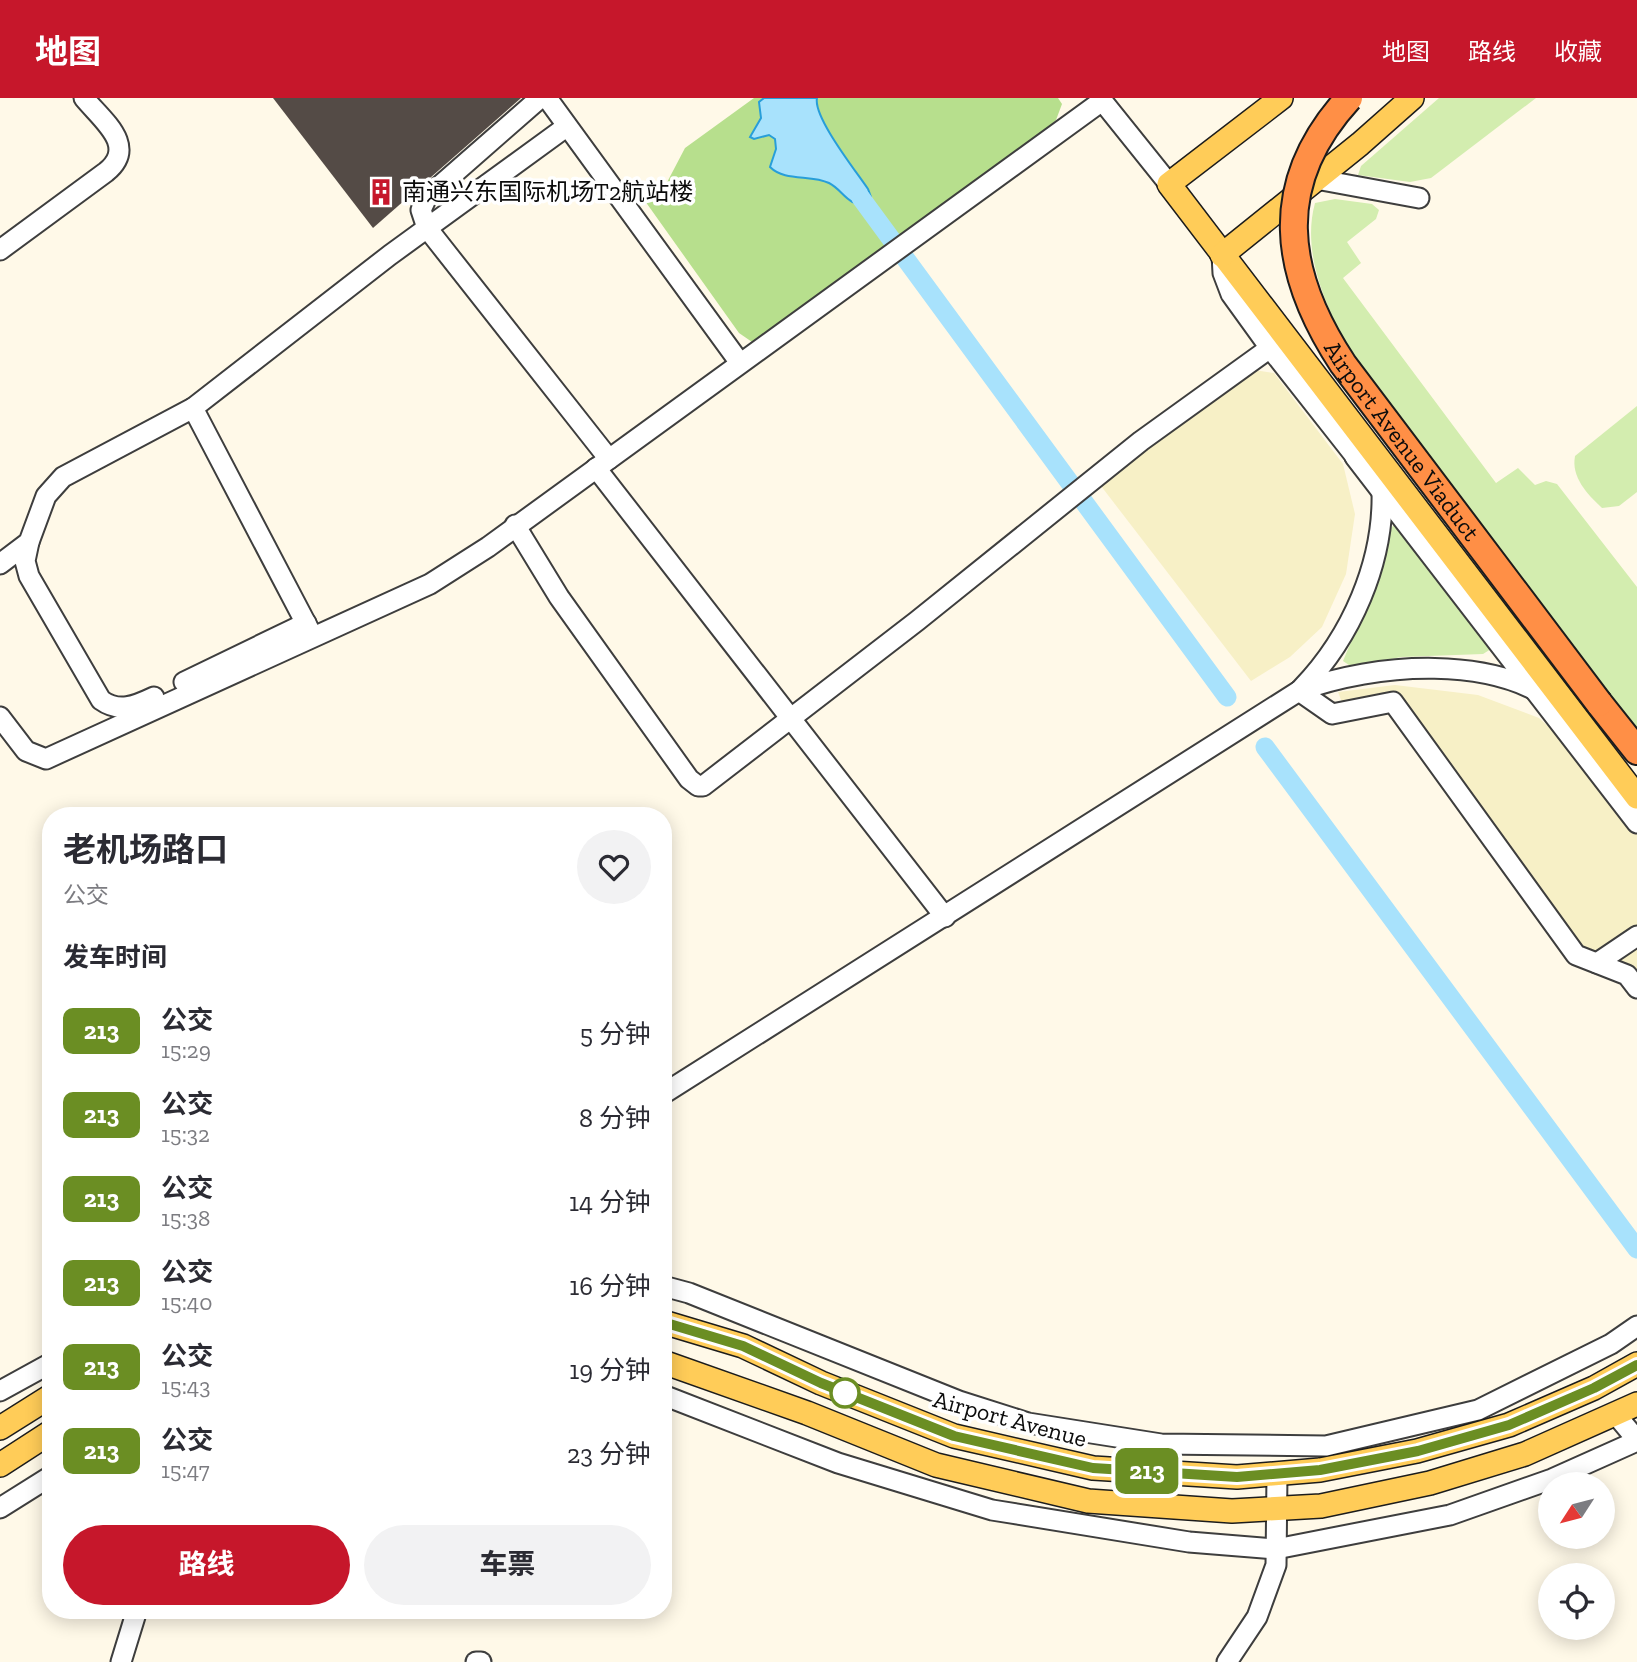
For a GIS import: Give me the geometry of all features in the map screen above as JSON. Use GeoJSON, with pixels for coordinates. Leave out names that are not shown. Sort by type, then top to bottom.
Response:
{"type":"FeatureCollection","features":[{"type":"Feature","properties":{"kind":"highway"},"geometry":{"type":"LineString","coordinates":[[1315,143],[1338,98]]}},
{"type":"Feature","properties":{"kind":"highway","name":"Airport Avenue Viaduct"},"geometry":{"type":"LineString","coordinates":[[1349,98],[1315,143],[1295,206],[1297,268],[1322,331],[1598,703],[1637,751]]}},
{"type":"Feature","properties":{"kind":"main road"},"geometry":{"type":"LineString","coordinates":[[1281,98],[1169,184],[1360,449],[1412,504],[1637,797]]}},
{"type":"Feature","properties":{"kind":"main road"},"geometry":{"type":"LineString","coordinates":[[1222,255],[1412,98]]}},
{"type":"Feature","properties":{"kind":"main road"},"geometry":{"type":"LineString","coordinates":[[1598,703],[1637,774]]}},
{"type":"Feature","properties":{"kind":"main road","name":"Airport Avenue"},"geometry":{"type":"LineString","coordinates":[[672,1325],[743,1346],[821,1383],[954,1436],[1093,1468],[1237,1477],[1320,1470],[1418,1451],[1509,1425],[1594,1388],[1637,1364]]}},
{"type":"Feature","properties":{"kind":"main road"},"geometry":{"type":"LineString","coordinates":[[672,1365],[807,1413],[936,1465],[1088,1501],[1233,1511],[1321,1506],[1430,1483],[1525,1454],[1627,1410]]}},
{"type":"Feature","properties":{"kind":"main road"},"geometry":{"type":"LineString","coordinates":[[0,1428],[42,1402]]}},
{"type":"Feature","properties":{"kind":"main road"},"geometry":{"type":"LineString","coordinates":[[0,1465],[42,1438]]}},
{"type":"Feature","properties":{"kind":"street"},"geometry":{"type":"LineString","coordinates":[[0,250],[106,172],[119,158],[121,149],[118,139],[84,98]]}},
{"type":"Feature","properties":{"kind":"street"},"geometry":{"type":"LineString","coordinates":[[540,98],[427,197],[421,210],[427,228],[790,718],[944,917]]}},
{"type":"Feature","properties":{"kind":"street"},"geometry":{"type":"LineString","coordinates":[[547,98],[740,363]]}},
{"type":"Feature","properties":{"kind":"street"},"geometry":{"type":"LineString","coordinates":[[566,127],[427,228],[192,408],[63,477],[46,496],[29,542],[25,561],[29,576],[93,690],[110,706],[122,708],[139,704],[310,631],[430,584],[602,464],[1101,99],[1169,184]]}},
{"type":"Feature","properties":{"kind":"street"},"geometry":{"type":"LineString","coordinates":[[1316,179],[1419,198]]}},
{"type":"Feature","properties":{"kind":"street"},"geometry":{"type":"LineString","coordinates":[[1222,255],[1223,273],[1231,294],[1270,348],[1360,449],[1382,489],[1637,822]]}},
{"type":"Feature","properties":{"kind":"street"},"geometry":{"type":"LineString","coordinates":[[515,526],[559,597],[698,786],[709,783],[1184,408],[1270,348]]}},
{"type":"Feature","properties":{"kind":"street"},"geometry":{"type":"LineString","coordinates":[[192,408],[310,631]]}},
{"type":"Feature","properties":{"kind":"street"},"geometry":{"type":"LineString","coordinates":[[1382,489],[1412,504]]}},
{"type":"Feature","properties":{"kind":"street"},"geometry":{"type":"LineString","coordinates":[[1299,691],[1326,663],[1345,633],[1361,597],[1383,515],[1382,489]]}},
{"type":"Feature","properties":{"kind":"street"},"geometry":{"type":"LineString","coordinates":[[0,564],[29,542]]}},
{"type":"Feature","properties":{"kind":"street"},"geometry":{"type":"LineString","coordinates":[[0,717],[26,751],[46,759],[310,631]]}},
{"type":"Feature","properties":{"kind":"street"},"geometry":{"type":"LineString","coordinates":[[672,1087],[1299,691],[1330,680],[1415,669],[1501,676],[1547,695],[1584,727]]}},
{"type":"Feature","properties":{"kind":"street"},"geometry":{"type":"LineString","coordinates":[[1299,691],[1332,714],[1393,702],[1576,954],[1634,977]]}},
{"type":"Feature","properties":{"kind":"street"},"geometry":{"type":"LineString","coordinates":[[1597,963],[1637,936]]}},
{"type":"Feature","properties":{"kind":"street"},"geometry":{"type":"LineString","coordinates":[[672,1289],[960,1401],[1028,1423],[1161,1444],[1326,1446],[1478,1410],[1611,1344],[1637,1326]]}},
{"type":"Feature","properties":{"kind":"street"},"geometry":{"type":"LineString","coordinates":[[0,1391],[42,1368]]}},
{"type":"Feature","properties":{"kind":"street"},"geometry":{"type":"LineString","coordinates":[[672,1398],[838,1463],[992,1510],[1189,1542],[1276,1549],[1450,1515],[1552,1479],[1637,1440],[1627,1410]]}},
{"type":"Feature","properties":{"kind":"street"},"geometry":{"type":"LineString","coordinates":[[1227,1662],[1257,1617],[1276,1565],[1279,1508],[1277,1474]]}},
{"type":"Feature","properties":{"kind":"street"},"geometry":{"type":"LineString","coordinates":[[0,1508],[42,1482]]}},
{"type":"Feature","properties":{"kind":"street"},"geometry":{"type":"LineString","coordinates":[[121,1662],[135,1619]]}},
{"type":"Feature","properties":{"kind":"shaded area"},"geometry":{"type":"Polygon","coordinates":[[[1254,370],[1274,373],[1343,464],[1355,514],[1346,574],[1322,627],[1290,657],[1251,681],[1101,486],[1230,381],[1254,370]]]}},
{"type":"Feature","properties":{"kind":"shaded area"},"geometry":{"type":"Polygon","coordinates":[[[1395,685],[1478,695],[1539,718],[1563,740],[1637,834],[1637,977],[1584,950],[1397,699],[1343,705],[1338,692],[1395,685]]]}},
{"type":"Feature","properties":{"kind":"green space"},"geometry":{"type":"Polygon","coordinates":[[[754,98],[1058,98],[1062,104],[1056,120],[1026,150],[755,344],[739,333],[645,201],[663,190],[685,148],[754,98]]]}},
{"type":"Feature","properties":{"kind":"green space"},"geometry":{"type":"Polygon","coordinates":[[[1439,98],[1536,98],[1431,178],[1410,182],[1358,175],[1361,166],[1439,98]]]}},
{"type":"Feature","properties":{"kind":"green space"},"geometry":{"type":"Polygon","coordinates":[[[1335,199],[1372,204],[1379,210],[1376,219],[1347,242],[1361,263],[1343,278],[1496,483],[1518,468],[1535,485],[1546,481],[1557,484],[1637,587],[1637,736],[1350,352],[1325,299],[1311,242],[1315,203],[1335,199]]]}},
{"type":"Feature","properties":{"kind":"green space"},"geometry":{"type":"Polygon","coordinates":[[[1637,406],[1637,492],[1619,506],[1602,508],[1578,478],[1575,456],[1637,406]]]}},
{"type":"Feature","properties":{"kind":"green space"},"geometry":{"type":"Polygon","coordinates":[[[1394,525],[1491,649],[1483,654],[1401,657],[1352,667],[1343,661],[1373,589],[1389,530],[1394,525]]]}},
{"type":"Feature","properties":{"kind":"water"},"geometry":{"type":"Polygon","coordinates":[[[764,98],[817,98],[828,130],[868,189],[871,197],[866,204],[850,201],[834,186],[822,180],[783,175],[770,167],[776,149],[775,139],[769,135],[754,139],[750,137],[761,118],[759,102],[764,98]]]}},
{"type":"Feature","properties":{"kind":"building","name":"南通兴东国际机场T2航站楼"},"geometry":{"type":"Polygon","coordinates":[[[273,98],[521,98],[373,228],[273,98]]]}},
{"type":"Feature","properties":{"kind":"waterway"},"geometry":{"type":"LineString","coordinates":[[861,198],[1227,697]]}},
{"type":"Feature","properties":{"kind":"waterway"},"geometry":{"type":"LineString","coordinates":[[1265,747],[1637,1249]]}},
{"type":"Feature","properties":{"kind":"bus line","name":"213"},"geometry":{"type":"LineString","coordinates":[[672,1325],[743,1346],[821,1383],[954,1436],[1093,1468],[1237,1477],[1320,1470],[1418,1451],[1509,1425],[1594,1388],[1637,1365]]}},
{"type":"Feature","properties":{"kind":"place","name":"南通兴东国际机场T2航站楼"},"geometry":{"type":"Point","coordinates":[381,192]}}]}
